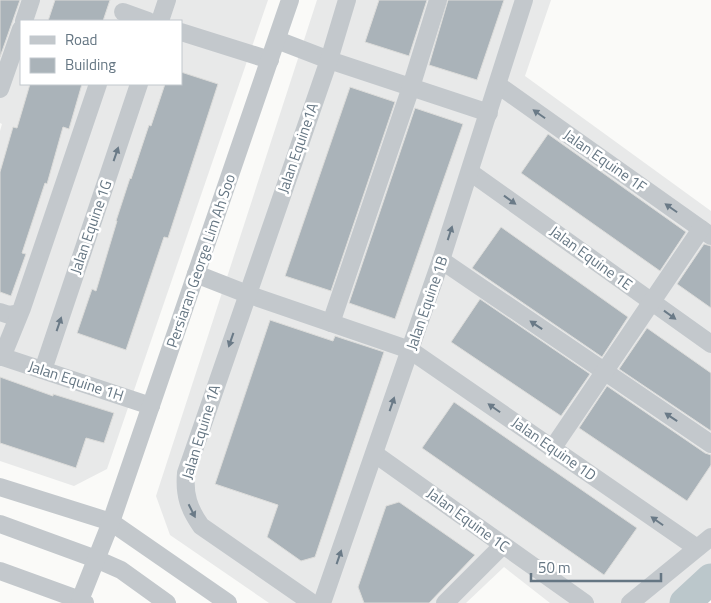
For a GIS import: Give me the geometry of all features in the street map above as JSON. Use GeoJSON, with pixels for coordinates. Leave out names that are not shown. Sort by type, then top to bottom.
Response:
{"type":"FeatureCollection","features":[{"type":"Feature","properties":{"kind":"street"},"geometry":{"type":"LineString","coordinates":[[24,20],[31,0]]}},
{"type":"Feature","properties":{"kind":"street"},"geometry":{"type":"LineString","coordinates":[[160,20],[168,0]]}},
{"type":"Feature","properties":{"kind":"street","name":"Persiaran George Lim Ah Soo"},"geometry":{"type":"LineString","coordinates":[[83,602],[96,559],[111,522],[290,0]]}},
{"type":"Feature","properties":{"kind":"street","name":"Jalan Equine1A"},"geometry":{"type":"LineString","coordinates":[[247,294],[329,60],[347,0]]}},
{"type":"Feature","properties":{"kind":"street"},"geometry":{"type":"LineString","coordinates":[[331,323],[411,87],[438,0]]}},
{"type":"Feature","properties":{"kind":"street","name":"Jalan Equine 1B"},"geometry":{"type":"LineString","coordinates":[[322,603],[441,260],[524,0]]}},
{"type":"Feature","properties":{"kind":"street"},"geometry":{"type":"LineString","coordinates":[[123,11],[146,20]]}},
{"type":"Feature","properties":{"kind":"street"},"geometry":{"type":"LineString","coordinates":[[0,89],[20,32]]}},
{"type":"Feature","properties":{"kind":"street"},"geometry":{"type":"LineString","coordinates":[[182,32],[270,60]]}},
{"type":"Feature","properties":{"kind":"street"},"geometry":{"type":"LineString","coordinates":[[276,40],[489,114]]}},
{"type":"Feature","properties":{"kind":"street"},"geometry":{"type":"LineString","coordinates":[[1,357],[19,313],[98,85]]}},
{"type":"Feature","properties":{"kind":"street","name":"Jalan Equine 1G"},"geometry":{"type":"LineString","coordinates":[[43,370],[139,85]]}},
{"type":"Feature","properties":{"kind":"street","name":"Jalan Equine 1F"},"geometry":{"type":"LineString","coordinates":[[498,85],[706,233]]}},
{"type":"Feature","properties":{"kind":"street","name":"Jalan Equine 1E"},"geometry":{"type":"LineString","coordinates":[[470,172],[711,344]]}},
{"type":"Feature","properties":{"kind":"street"},"geometry":{"type":"LineString","coordinates":[[552,448],[652,302],[706,233]]}},
{"type":"Feature","properties":{"kind":"street"},"geometry":{"type":"LineString","coordinates":[[441,260],[711,444]]}},
{"type":"Feature","properties":{"kind":"street","name":"Jalan Equine 1D"},"geometry":{"type":"LineString","coordinates":[[196,274],[247,294],[410,350],[697,548]]}},
{"type":"Feature","properties":{"kind":"street","name":"Jalan Equine 1A"},"geometry":{"type":"LineString","coordinates":[[247,294],[186,473],[184,486],[186,498],[190,510],[201,526],[312,603]]}},
{"type":"Feature","properties":{"kind":"street"},"geometry":{"type":"LineString","coordinates":[[0,312],[9,315],[19,313]]}},
{"type":"Feature","properties":{"kind":"street","name":"Jalan Equine 1H"},"geometry":{"type":"LineString","coordinates":[[1,357],[151,406]]}},
{"type":"Feature","properties":{"kind":"street","name":"Jalan Equine 1C"},"geometry":{"type":"LineString","coordinates":[[375,454],[585,603]]}},
{"type":"Feature","properties":{"kind":"street"},"geometry":{"type":"LineString","coordinates":[[0,487],[111,522],[228,603]]}},
{"type":"Feature","properties":{"kind":"street"},"geometry":{"type":"LineString","coordinates":[[0,524],[121,570],[167,603]]}},
{"type":"Feature","properties":{"kind":"street"},"geometry":{"type":"LineString","coordinates":[[630,603],[711,536]]}},
{"type":"Feature","properties":{"kind":"street"},"geometry":{"type":"LineString","coordinates":[[445,603],[503,545]]}},
{"type":"Feature","properties":{"kind":"street"},"geometry":{"type":"LineString","coordinates":[[4,576],[83,602]]}},
{"type":"Feature","properties":{"kind":"shaded area"},"geometry":{"type":"Polygon","coordinates":[[[0,0],[268,0],[107,469],[74,486],[0,461],[0,131],[2,124],[0,123],[0,0]]]}},
{"type":"Feature","properties":{"kind":"shaded area"},"geometry":{"type":"Polygon","coordinates":[[[317,0],[551,0],[525,76],[711,211],[711,569],[670,603],[550,603],[504,567],[466,603],[269,603],[170,535],[156,496],[317,0]]]}},
{"type":"Feature","properties":{"kind":"building"},"geometry":{"type":"Polygon","coordinates":[[[0,0],[20,0],[0,57],[0,0]]]}},
{"type":"Feature","properties":{"kind":"building"},"geometry":{"type":"Polygon","coordinates":[[[55,0],[110,0],[103,20],[48,20],[55,0]]]}},
{"type":"Feature","properties":{"kind":"building"},"geometry":{"type":"Polygon","coordinates":[[[379,0],[427,0],[409,56],[365,42],[379,0]]]}},
{"type":"Feature","properties":{"kind":"building"},"geometry":{"type":"Polygon","coordinates":[[[448,0],[504,0],[477,80],[429,65],[448,0]]]}},
{"type":"Feature","properties":{"kind":"building"},"geometry":{"type":"Polygon","coordinates":[[[182,72],[218,84],[168,238],[164,237],[126,350],[77,333],[92,289],[96,291],[130,178],[149,125],[151,126],[165,85],[182,85],[182,72]]]}},
{"type":"Feature","properties":{"kind":"building"},"geometry":{"type":"Polygon","coordinates":[[[30,85],[82,85],[69,129],[63,127],[47,184],[45,183],[22,253],[26,254],[11,296],[0,292],[0,172],[13,127],[17,128],[30,85]]]}},
{"type":"Feature","properties":{"kind":"building"},"geometry":{"type":"Polygon","coordinates":[[[350,87],[395,102],[331,291],[285,276],[350,87]]]}},
{"type":"Feature","properties":{"kind":"building"},"geometry":{"type":"Polygon","coordinates":[[[415,108],[463,124],[395,319],[349,303],[415,108]]]}},
{"type":"Feature","properties":{"kind":"building"},"geometry":{"type":"Polygon","coordinates":[[[548,134],[686,232],[660,271],[521,173],[548,134]]]}},
{"type":"Feature","properties":{"kind":"building"},"geometry":{"type":"Polygon","coordinates":[[[501,227],[628,317],[602,357],[472,268],[501,227]]]}},
{"type":"Feature","properties":{"kind":"building"},"geometry":{"type":"Polygon","coordinates":[[[704,244],[711,246],[711,308],[677,284],[704,244]]]}},
{"type":"Feature","properties":{"kind":"building"},"geometry":{"type":"Polygon","coordinates":[[[480,299],[590,374],[561,416],[451,342],[480,299]]]}},
{"type":"Feature","properties":{"kind":"building"},"geometry":{"type":"Polygon","coordinates":[[[270,320],[333,341],[335,336],[384,352],[315,557],[301,561],[267,537],[278,505],[215,484],[270,320]]]}},
{"type":"Feature","properties":{"kind":"building"},"geometry":{"type":"Polygon","coordinates":[[[647,328],[711,373],[711,431],[619,369],[647,328]]]}},
{"type":"Feature","properties":{"kind":"building"},"geometry":{"type":"Polygon","coordinates":[[[0,377],[53,396],[53,394],[114,413],[104,443],[86,438],[76,468],[0,443],[0,377]]]}},
{"type":"Feature","properties":{"kind":"building"},"geometry":{"type":"Polygon","coordinates":[[[607,386],[705,453],[711,455],[711,465],[687,501],[579,428],[607,386]]]}},
{"type":"Feature","properties":{"kind":"building"},"geometry":{"type":"Polygon","coordinates":[[[454,402],[637,528],[604,575],[422,448],[454,402]]]}},
{"type":"Feature","properties":{"kind":"building"},"geometry":{"type":"Polygon","coordinates":[[[399,502],[475,555],[429,603],[364,603],[358,587],[386,506],[399,502]]]}},
{"type":"Feature","properties":{"kind":"waterway"},"geometry":{"type":"LineString","coordinates":[[685,603],[711,579]]}}]}
